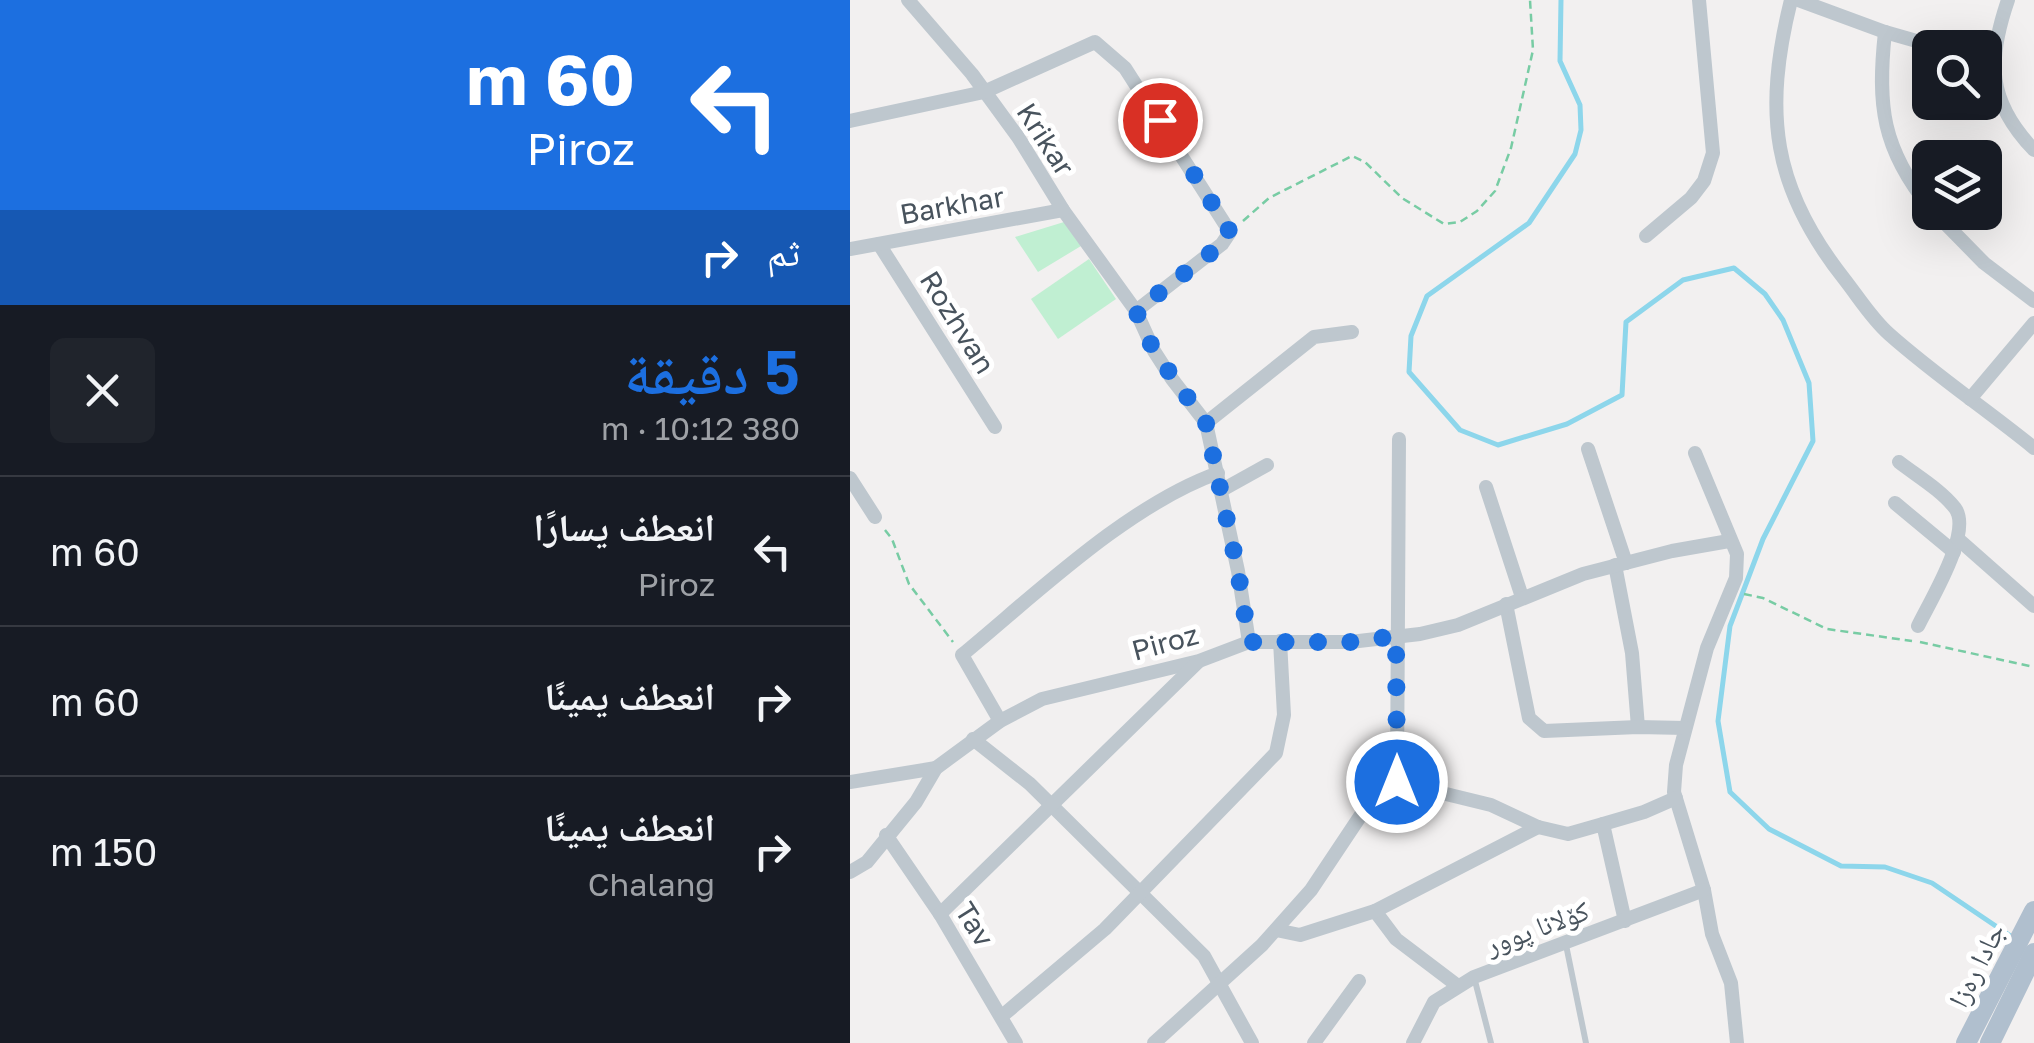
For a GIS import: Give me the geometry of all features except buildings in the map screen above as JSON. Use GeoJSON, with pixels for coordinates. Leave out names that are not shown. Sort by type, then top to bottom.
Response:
{"type":"FeatureCollection","features":[{"type":"Feature","properties":{"kind":"main road","name":"جادا ره‌زا"},"geometry":{"type":"LineString","coordinates":[[1990,1043],[1991,1017],[2034,911]]}},
{"type":"Feature","properties":{"kind":"main road","name":"جادا ره‌زا"},"geometry":{"type":"LineString","coordinates":[[1966,1043],[1991,1017],[2034,953]]}},
{"type":"Feature","properties":{"kind":"street","name":"Krikar"},"geometry":{"type":"LineString","coordinates":[[908,0],[1018,137],[1062,210],[1136,311],[1154,351],[1206,423]]}},
{"type":"Feature","properties":{"kind":"street"},"geometry":{"type":"LineString","coordinates":[[1646,236],[1692,198],[1704,180],[1713,153],[1699,0]]}},
{"type":"Feature","properties":{"kind":"street"},"geometry":{"type":"LineString","coordinates":[[1912,40],[1794,0],[1777,54],[1777,144],[1785,179],[1799,212],[1829,260],[1886,331],[2034,448]]}},
{"type":"Feature","properties":{"kind":"street"},"geometry":{"type":"LineString","coordinates":[[1997,30],[2008,0]]}},
{"type":"Feature","properties":{"kind":"street"},"geometry":{"type":"LineString","coordinates":[[1885,32],[1880,82],[1884,124],[1896,160],[1912,182]]}},
{"type":"Feature","properties":{"kind":"street"},"geometry":{"type":"LineString","coordinates":[[850,121],[984,92],[1095,42],[1125,68],[1230,232],[1222,244],[1136,311]]}},
{"type":"Feature","properties":{"kind":"street"},"geometry":{"type":"LineString","coordinates":[[2002,106],[2013,128],[2034,150]]}},
{"type":"Feature","properties":{"kind":"street","name":"Barkhar"},"geometry":{"type":"LineString","coordinates":[[850,249],[1062,210]]}},
{"type":"Feature","properties":{"kind":"street"},"geometry":{"type":"LineString","coordinates":[[1952,230],[1984,263],[2034,301]]}},
{"type":"Feature","properties":{"kind":"street","name":"Rozhvan"},"geometry":{"type":"LineString","coordinates":[[879,244],[995,427]]}},
{"type":"Feature","properties":{"kind":"street"},"geometry":{"type":"LineString","coordinates":[[1970,399],[2034,324]]}},
{"type":"Feature","properties":{"kind":"street"},"geometry":{"type":"LineString","coordinates":[[1249,642],[1206,423],[1314,337],[1352,332]]}},
{"type":"Feature","properties":{"kind":"street"},"geometry":{"type":"LineString","coordinates":[[1397,782],[1399,439]]}},
{"type":"Feature","properties":{"kind":"street"},"geometry":{"type":"LineString","coordinates":[[1588,449],[1620,564],[1638,727]]}},
{"type":"Feature","properties":{"kind":"street"},"geometry":{"type":"LineString","coordinates":[[1695,453],[1737,554],[1736,578],[1707,648],[1685,728],[1676,766],[1676,798],[1704,890],[1712,934],[1732,983],[1737,1043]]}},
{"type":"Feature","properties":{"kind":"street"},"geometry":{"type":"LineString","coordinates":[[1900,462],[1954,506],[1960,524],[1956,546],[1918,626]]}},
{"type":"Feature","properties":{"kind":"street"},"geometry":{"type":"LineString","coordinates":[[1222,490],[1266,465]]}},
{"type":"Feature","properties":{"kind":"street"},"geometry":{"type":"LineString","coordinates":[[1000,721],[962,655],[1103,540],[1168,497],[1218,473]]}},
{"type":"Feature","properties":{"kind":"street"},"geometry":{"type":"LineString","coordinates":[[850,478],[875,517]]}},
{"type":"Feature","properties":{"kind":"street"},"geometry":{"type":"LineString","coordinates":[[1486,487],[1522,597]]}},
{"type":"Feature","properties":{"kind":"street"},"geometry":{"type":"LineString","coordinates":[[1895,503],[2034,606]]}},
{"type":"Feature","properties":{"kind":"street","name":"Piroz"},"geometry":{"type":"LineString","coordinates":[[850,872],[867,862],[916,802],[936,768],[1000,721],[1042,699],[1199,661],[1249,642],[1350,642],[1458,625],[1583,574],[1729,541]]}},
{"type":"Feature","properties":{"kind":"street"},"geometry":{"type":"LineString","coordinates":[[1506,604],[1529,718],[1544,731],[1685,728]]}},
{"type":"Feature","properties":{"kind":"street"},"geometry":{"type":"LineString","coordinates":[[1002,1016],[1054,974],[1142,892],[1276,753],[1284,715],[1280,640]]}},
{"type":"Feature","properties":{"kind":"street"},"geometry":{"type":"LineString","coordinates":[[940,914],[1199,661]]}},
{"type":"Feature","properties":{"kind":"street"},"geometry":{"type":"LineString","coordinates":[[973,739],[1053,806],[1204,956],[1252,1043]]}},
{"type":"Feature","properties":{"kind":"street"},"geometry":{"type":"LineString","coordinates":[[850,782],[936,768]]}},
{"type":"Feature","properties":{"kind":"street"},"geometry":{"type":"LineString","coordinates":[[1154,1043],[1276,930],[1311,890],[1377,791],[1397,782],[1491,805],[1538,827],[1568,834],[1644,812],[1676,798]]}},
{"type":"Feature","properties":{"kind":"street"},"geometry":{"type":"LineString","coordinates":[[1604,824],[1625,921]]}},
{"type":"Feature","properties":{"kind":"street"},"geometry":{"type":"LineString","coordinates":[[1276,930],[1300,935],[1375,911],[1538,827]]}},
{"type":"Feature","properties":{"kind":"street","name":"Tav"},"geometry":{"type":"LineString","coordinates":[[886,836],[940,914],[1016,1043]]}},
{"type":"Feature","properties":{"kind":"street","name":"کۆلانا پوور"},"geometry":{"type":"LineString","coordinates":[[1413,1043],[1434,1002],[1474,977],[1704,890]]}},
{"type":"Feature","properties":{"kind":"street"},"geometry":{"type":"LineString","coordinates":[[1375,911],[1396,940],[1458,986]]}},
{"type":"Feature","properties":{"kind":"street"},"geometry":{"type":"LineString","coordinates":[[1314,1043],[1360,981]]}},
{"type":"Feature","properties":{"kind":"lane"},"geometry":{"type":"LineString","coordinates":[[1566,943],[1586,1043]]}},
{"type":"Feature","properties":{"kind":"lane"},"geometry":{"type":"LineString","coordinates":[[1474,977],[1491,1043]]}},
{"type":"Feature","properties":{"kind":"path"},"geometry":{"type":"LineString","coordinates":[[1230,232],[1269,198],[1352,156],[1366,162],[1402,198],[1444,224],[1460,222],[1477,212],[1495,191],[1514,133],[1532,50],[1530,0]]}},
{"type":"Feature","properties":{"kind":"path"},"geometry":{"type":"LineString","coordinates":[[875,517],[892,538],[909,584],[962,655]]}},
{"type":"Feature","properties":{"kind":"path"},"geometry":{"type":"LineString","coordinates":[[1738,593],[1762,598],[1827,629],[1940,645],[2034,667]]}},
{"type":"Feature","properties":{"kind":"green space"},"geometry":{"type":"Polygon","coordinates":[[[1064,222],[1081,246],[1038,272],[1015,237],[1064,222]]]}},
{"type":"Feature","properties":{"kind":"green space"},"geometry":{"type":"Polygon","coordinates":[[[1089,259],[1116,299],[1058,339],[1031,299],[1089,259]]]}},
{"type":"Feature","properties":{"kind":"waterway"},"geometry":{"type":"LineString","coordinates":[[1561,0],[1560,61],[1580,105],[1581,130],[1575,154],[1529,223],[1427,296],[1411,336],[1409,372],[1460,430],[1498,445],[1567,424],[1622,395],[1626,322],[1683,280],[1734,268],[1765,294],[1783,320],[1809,383],[1813,441],[1763,539],[1730,626],[1718,721],[1730,792],[1769,829],[1841,866],[1885,867],[1932,883],[2015,939]]}},
{"type":"Feature","properties":{"kind":"route"},"geometry":{"type":"LineString","coordinates":[[1160,120],[1230,232],[1222,244],[1136,311],[1154,351],[1206,423],[1249,642],[1350,642],[1396,636],[1397,782]]}}]}
